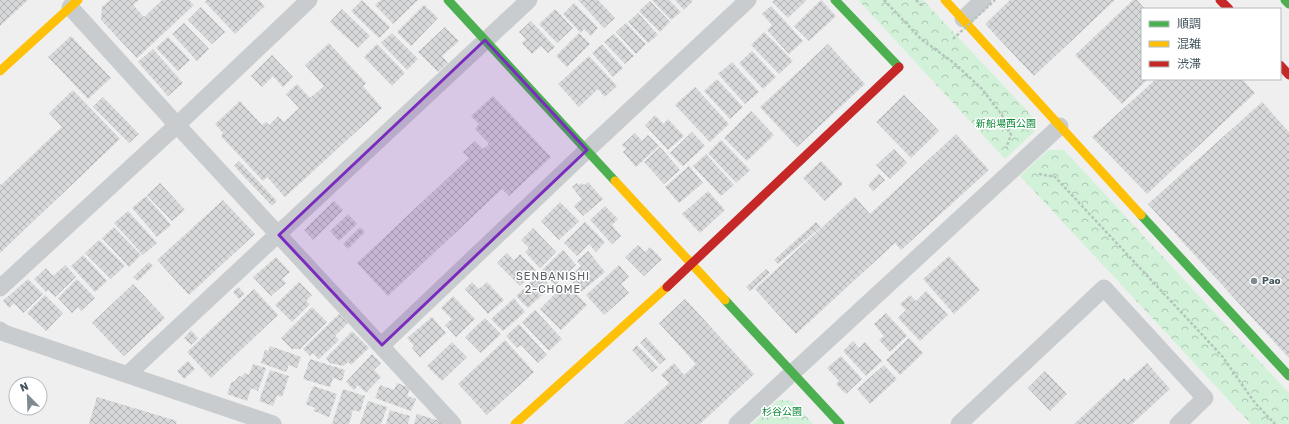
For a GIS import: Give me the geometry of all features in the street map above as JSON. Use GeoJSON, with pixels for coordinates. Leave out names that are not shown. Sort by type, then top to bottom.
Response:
{"type":"FeatureCollection","features":[{"type":"Feature","properties":{"kind":"main road"},"geometry":{"type":"LineString","coordinates":[[448,0],[840,424]]}},
{"type":"Feature","properties":{"kind":"main road"},"geometry":{"type":"LineString","coordinates":[[515,424],[693,264],[899,67],[835,0]]}},
{"type":"Feature","properties":{"kind":"main road"},"geometry":{"type":"LineString","coordinates":[[945,0],[1289,376]]}},
{"type":"Feature","properties":{"kind":"main road"},"geometry":{"type":"LineString","coordinates":[[1220,0],[1228,8]]}},
{"type":"Feature","properties":{"kind":"main road"},"geometry":{"type":"LineString","coordinates":[[1285,0],[1289,4]]}},
{"type":"Feature","properties":{"kind":"main road"},"geometry":{"type":"LineString","coordinates":[[0,70],[74,3]]}},
{"type":"Feature","properties":{"kind":"main road"},"geometry":{"type":"LineString","coordinates":[[1281,66],[1289,75]]}},
{"type":"Feature","properties":{"kind":"street"},"geometry":{"type":"LineString","coordinates":[[0,288],[177,125],[309,0]]}},
{"type":"Feature","properties":{"kind":"street"},"geometry":{"type":"LineString","coordinates":[[128,374],[279,235],[529,0]]}},
{"type":"Feature","properties":{"kind":"street"},"geometry":{"type":"LineString","coordinates":[[382,345],[587,150],[748,0]]}},
{"type":"Feature","properties":{"kind":"street"},"geometry":{"type":"LineString","coordinates":[[963,19],[983,0]]}},
{"type":"Feature","properties":{"kind":"street"},"geometry":{"type":"LineString","coordinates":[[74,3],[177,125],[382,345],[453,424]]}},
{"type":"Feature","properties":{"kind":"street"},"geometry":{"type":"LineString","coordinates":[[737,424],[1060,126]]}},
{"type":"Feature","properties":{"kind":"street"},"geometry":{"type":"LineString","coordinates":[[959,424],[1104,288],[1205,398],[1178,424]]}},
{"type":"Feature","properties":{"kind":"street"},"geometry":{"type":"LineString","coordinates":[[0,330],[4,333],[273,424]]}},
{"type":"Feature","properties":{"kind":"path"},"geometry":{"type":"LineString","coordinates":[[884,0],[921,39],[954,63],[982,89],[1002,115],[1011,135],[1004,152]]}},
{"type":"Feature","properties":{"kind":"path"},"geometry":{"type":"LineString","coordinates":[[953,39],[995,0]]}},
{"type":"Feature","properties":{"kind":"path"},"geometry":{"type":"LineString","coordinates":[[1034,176],[1039,173],[1055,177],[1222,356],[1255,403],[1274,424]]}},
{"type":"Feature","properties":{"kind":"highlighted area"},"geometry":{"type":"Polygon","coordinates":[[[485,40],[587,150],[382,345],[279,235],[485,40]]]}},
{"type":"Feature","properties":{"kind":"green space","name":"新船場西公園"},"geometry":{"type":"Polygon","coordinates":[[[858,0],[923,0],[1033,117],[1034,132],[1005,159],[858,0]]]}},
{"type":"Feature","properties":{"kind":"green space"},"geometry":{"type":"Polygon","coordinates":[[[1048,150],[1064,150],[1289,393],[1289,424],[1251,424],[1020,176],[1048,150]]]}},
{"type":"Feature","properties":{"kind":"green space","name":"杉谷公園"},"geometry":{"type":"Polygon","coordinates":[[[778,400],[792,401],[813,424],[752,424],[778,400]]]}},
{"type":"Feature","properties":{"kind":"building"},"geometry":{"type":"Polygon","coordinates":[[[0,0],[28,0],[0,26],[0,0]]]}},
{"type":"Feature","properties":{"kind":"building"},"geometry":{"type":"Polygon","coordinates":[[[110,0],[139,0],[133,5],[144,17],[162,0],[189,0],[194,5],[137,58],[101,20],[102,7],[110,0]]]}},
{"type":"Feature","properties":{"kind":"building"},"geometry":{"type":"Polygon","coordinates":[[[207,0],[259,0],[265,6],[235,34],[205,2],[207,0]]]}},
{"type":"Feature","properties":{"kind":"building"},"geometry":{"type":"Polygon","coordinates":[[[362,0],[390,27],[379,38],[351,11],[362,0]]]}},
{"type":"Feature","properties":{"kind":"building"},"geometry":{"type":"Polygon","coordinates":[[[381,0],[418,0],[393,24],[375,5],[381,0]]]}},
{"type":"Feature","properties":{"kind":"building"},"geometry":{"type":"Polygon","coordinates":[[[578,0],[598,0],[615,18],[604,28],[578,0]]]}},
{"type":"Feature","properties":{"kind":"building"},"geometry":{"type":"Polygon","coordinates":[[[652,0],[669,0],[681,12],[671,20],[652,0]]]}},
{"type":"Feature","properties":{"kind":"building"},"geometry":{"type":"Polygon","coordinates":[[[675,0],[692,0],[693,1],[684,10],[675,0]]]}},
{"type":"Feature","properties":{"kind":"building"},"geometry":{"type":"Polygon","coordinates":[[[774,0],[807,0],[788,18],[772,2],[774,0]]]}},
{"type":"Feature","properties":{"kind":"building"},"geometry":{"type":"Polygon","coordinates":[[[821,0],[836,16],[809,41],[794,26],[821,0]]]}},
{"type":"Feature","properties":{"kind":"building"},"geometry":{"type":"Polygon","coordinates":[[[1010,0],[1115,0],[1034,76],[985,24],[1010,0]]]}},
{"type":"Feature","properties":{"kind":"building"},"geometry":{"type":"Polygon","coordinates":[[[1133,0],[1137,0],[1144,8],[1141,8],[1141,80],[1147,80],[1122,104],[1075,55],[1133,0]]]}},
{"type":"Feature","properties":{"kind":"building"},"geometry":{"type":"Polygon","coordinates":[[[650,1],[670,22],[660,32],[639,11],[650,1]]]}},
{"type":"Feature","properties":{"kind":"building"},"geometry":{"type":"Polygon","coordinates":[[[574,3],[598,28],[591,36],[584,29],[581,33],[563,14],[574,3]]]}},
{"type":"Feature","properties":{"kind":"building"},"geometry":{"type":"Polygon","coordinates":[[[424,5],[438,18],[411,46],[397,32],[424,5]]]}},
{"type":"Feature","properties":{"kind":"building"},"geometry":{"type":"Polygon","coordinates":[[[771,6],[803,41],[789,54],[767,30],[772,25],[762,14],[771,6]]]}},
{"type":"Feature","properties":{"kind":"building"},"geometry":{"type":"Polygon","coordinates":[[[201,7],[225,32],[212,44],[188,20],[201,7]]]}},
{"type":"Feature","properties":{"kind":"building"},"geometry":{"type":"Polygon","coordinates":[[[342,9],[370,36],[358,48],[330,22],[342,9]]]}},
{"type":"Feature","properties":{"kind":"building"},"geometry":{"type":"Polygon","coordinates":[[[555,9],[573,28],[557,43],[539,24],[555,9]]]}},
{"type":"Feature","properties":{"kind":"building"},"geometry":{"type":"Polygon","coordinates":[[[638,13],[658,35],[648,43],[628,22],[638,13]]]}},
{"type":"Feature","properties":{"kind":"building"},"geometry":{"type":"Polygon","coordinates":[[[531,21],[555,47],[548,53],[541,46],[532,54],[522,43],[526,39],[519,32],[531,21]]]}},
{"type":"Feature","properties":{"kind":"building"},"geometry":{"type":"Polygon","coordinates":[[[184,23],[209,49],[197,61],[172,34],[184,23]]]}},
{"type":"Feature","properties":{"kind":"building"},"geometry":{"type":"Polygon","coordinates":[[[626,23],[646,44],[636,54],[616,32],[626,23]]]}},
{"type":"Feature","properties":{"kind":"building"},"geometry":{"type":"Polygon","coordinates":[[[445,27],[459,41],[442,56],[448,63],[438,72],[418,52],[445,27]]]}},
{"type":"Feature","properties":{"kind":"building"},"geometry":{"type":"Polygon","coordinates":[[[764,32],[793,61],[779,74],[751,45],[764,32]]]}},
{"type":"Feature","properties":{"kind":"building"},"geometry":{"type":"Polygon","coordinates":[[[392,33],[418,59],[407,70],[381,43],[392,33]]]}},
{"type":"Feature","properties":{"kind":"building"},"geometry":{"type":"Polygon","coordinates":[[[579,33],[590,44],[567,67],[556,56],[579,33]]]}},
{"type":"Feature","properties":{"kind":"building"},"geometry":{"type":"Polygon","coordinates":[[[614,34],[634,56],[625,64],[604,42],[614,34]]]}},
{"type":"Feature","properties":{"kind":"building"},"geometry":{"type":"Polygon","coordinates":[[[71,36],[111,78],[88,99],[48,57],[71,36]]]}},
{"type":"Feature","properties":{"kind":"building"},"geometry":{"type":"Polygon","coordinates":[[[168,37],[190,60],[178,71],[156,48],[168,37]]]}},
{"type":"Feature","properties":{"kind":"building"},"geometry":{"type":"Polygon","coordinates":[[[329,43],[366,83],[363,86],[382,108],[285,197],[267,177],[263,181],[221,136],[223,133],[215,124],[240,101],[262,125],[266,122],[269,125],[278,116],[284,122],[299,108],[286,94],[297,84],[310,98],[324,86],[305,65],[329,43]]]}},
{"type":"Feature","properties":{"kind":"building"},"geometry":{"type":"Polygon","coordinates":[[[377,44],[405,73],[392,86],[364,57],[377,44]]]}},
{"type":"Feature","properties":{"kind":"building"},"geometry":{"type":"Polygon","coordinates":[[[602,44],[623,68],[613,77],[592,53],[602,44]]]}},
{"type":"Feature","properties":{"kind":"building"},"geometry":{"type":"Polygon","coordinates":[[[828,44],[865,84],[797,147],[760,107],[828,44]]]}},
{"type":"Feature","properties":{"kind":"building"},"geometry":{"type":"Polygon","coordinates":[[[153,49],[183,83],[168,96],[138,62],[153,49]]]}},
{"type":"Feature","properties":{"kind":"building"},"geometry":{"type":"Polygon","coordinates":[[[752,51],[776,77],[763,89],[739,63],[752,51]]]}},
{"type":"Feature","properties":{"kind":"building"},"geometry":{"type":"Polygon","coordinates":[[[272,55],[293,77],[283,87],[273,76],[262,87],[251,76],[272,55]]]}},
{"type":"Feature","properties":{"kind":"building"},"geometry":{"type":"Polygon","coordinates":[[[589,56],[617,86],[605,97],[598,89],[579,107],[558,84],[589,56]]]}},
{"type":"Feature","properties":{"kind":"building"},"geometry":{"type":"Polygon","coordinates":[[[732,62],[759,92],[745,104],[718,74],[732,62]]]}},
{"type":"Feature","properties":{"kind":"building"},"geometry":{"type":"Polygon","coordinates":[[[717,79],[743,107],[730,119],[704,91],[717,79]]]}},
{"type":"Feature","properties":{"kind":"building"},"geometry":{"type":"Polygon","coordinates":[[[1155,80],[1243,80],[1255,93],[1147,194],[1092,137],[1155,80]]]}},
{"type":"Feature","properties":{"kind":"building"},"geometry":{"type":"Polygon","coordinates":[[[695,87],[729,124],[710,142],[675,105],[695,87]]]}},
{"type":"Feature","properties":{"kind":"building"},"geometry":{"type":"Polygon","coordinates":[[[73,90],[120,139],[0,253],[0,184],[1,185],[62,127],[49,113],[73,90]]]}},
{"type":"Feature","properties":{"kind":"building"},"geometry":{"type":"Polygon","coordinates":[[[904,95],[939,131],[911,158],[876,122],[904,95]]]}},
{"type":"Feature","properties":{"kind":"building"},"geometry":{"type":"Polygon","coordinates":[[[493,96],[551,157],[509,196],[502,189],[388,296],[357,263],[469,158],[463,152],[475,141],[483,149],[489,144],[475,129],[479,124],[471,116],[493,96]]]}},
{"type":"Feature","properties":{"kind":"building"},"geometry":{"type":"Polygon","coordinates":[[[103,97],[139,134],[129,143],[93,107],[103,97]]]}},
{"type":"Feature","properties":{"kind":"building","name":"Pao"},"geometry":{"type":"Polygon","coordinates":[[[1262,102],[1289,132],[1289,358],[1148,204],[1262,102]]]}},
{"type":"Feature","properties":{"kind":"building"},"geometry":{"type":"Polygon","coordinates":[[[751,111],[774,135],[747,161],[724,138],[751,111]]]}},
{"type":"Feature","properties":{"kind":"building"},"geometry":{"type":"Polygon","coordinates":[[[655,115],[663,124],[668,119],[684,136],[668,150],[645,125],[655,115]]]}},
{"type":"Feature","properties":{"kind":"building"},"geometry":{"type":"Polygon","coordinates":[[[692,132],[705,146],[683,166],[670,153],[692,132]]]}},
{"type":"Feature","properties":{"kind":"building"},"geometry":{"type":"Polygon","coordinates":[[[635,133],[642,141],[648,135],[659,146],[636,167],[623,152],[626,149],[622,145],[635,133]]]}},
{"type":"Feature","properties":{"kind":"building"},"geometry":{"type":"Polygon","coordinates":[[[956,134],[989,170],[901,250],[895,243],[796,334],[755,289],[855,197],[870,214],[956,134]]]}},
{"type":"Feature","properties":{"kind":"building"},"geometry":{"type":"Polygon","coordinates":[[[721,140],[750,170],[736,183],[708,153],[721,140]]]}},
{"type":"Feature","properties":{"kind":"building"},"geometry":{"type":"Polygon","coordinates":[[[660,147],[680,170],[664,184],[644,162],[660,147]]]}},
{"type":"Feature","properties":{"kind":"building"},"geometry":{"type":"Polygon","coordinates":[[[894,149],[907,163],[890,179],[876,165],[894,149]]]}},
{"type":"Feature","properties":{"kind":"building"},"geometry":{"type":"Polygon","coordinates":[[[706,154],[734,185],[721,196],[693,166],[706,154]]]}},
{"type":"Feature","properties":{"kind":"building"},"geometry":{"type":"Polygon","coordinates":[[[239,161],[277,201],[272,206],[234,166],[239,161]]]}},
{"type":"Feature","properties":{"kind":"building"},"geometry":{"type":"Polygon","coordinates":[[[821,161],[843,184],[825,201],[803,178],[821,161]]]}},
{"type":"Feature","properties":{"kind":"building"},"geometry":{"type":"Polygon","coordinates":[[[689,166],[703,183],[679,203],[665,187],[689,166]]]}},
{"type":"Feature","properties":{"kind":"building"},"geometry":{"type":"Polygon","coordinates":[[[879,174],[885,180],[873,191],[868,185],[879,174]]]}},
{"type":"Feature","properties":{"kind":"building"},"geometry":{"type":"Polygon","coordinates":[[[588,182],[603,199],[583,216],[574,206],[582,199],[572,187],[577,183],[579,185],[581,183],[584,185],[588,182]]]}},
{"type":"Feature","properties":{"kind":"building"},"geometry":{"type":"Polygon","coordinates":[[[160,183],[185,210],[172,221],[147,195],[160,183]]]}},
{"type":"Feature","properties":{"kind":"building"},"geometry":{"type":"Polygon","coordinates":[[[708,191],[725,210],[700,233],[682,214],[708,191]]]}},
{"type":"Feature","properties":{"kind":"building"},"geometry":{"type":"Polygon","coordinates":[[[146,196],[171,225],[157,237],[132,208],[146,196]]]}},
{"type":"Feature","properties":{"kind":"building"},"geometry":{"type":"Polygon","coordinates":[[[223,200],[255,234],[189,295],[157,260],[223,200]]]}},
{"type":"Feature","properties":{"kind":"building"},"geometry":{"type":"Polygon","coordinates":[[[334,201],[343,210],[313,240],[304,230],[334,201]]]}},
{"type":"Feature","properties":{"kind":"building"},"geometry":{"type":"Polygon","coordinates":[[[560,202],[579,221],[559,240],[541,221],[560,202]]]}},
{"type":"Feature","properties":{"kind":"building"},"geometry":{"type":"Polygon","coordinates":[[[605,206],[618,219],[612,225],[621,236],[612,244],[590,220],[605,206]]]}},
{"type":"Feature","properties":{"kind":"building"},"geometry":{"type":"Polygon","coordinates":[[[128,211],[157,243],[143,255],[114,223],[128,211]]]}},
{"type":"Feature","properties":{"kind":"building"},"geometry":{"type":"Polygon","coordinates":[[[348,214],[357,224],[339,241],[330,231],[348,214]]]}},
{"type":"Feature","properties":{"kind":"building"},"geometry":{"type":"Polygon","coordinates":[[[585,222],[605,242],[596,252],[589,244],[577,256],[564,243],[585,222]]]}},
{"type":"Feature","properties":{"kind":"building"},"geometry":{"type":"Polygon","coordinates":[[[816,222],[821,227],[778,264],[774,260],[816,222]]]}},
{"type":"Feature","properties":{"kind":"building"},"geometry":{"type":"Polygon","coordinates":[[[114,227],[141,255],[129,267],[102,238],[114,227]]]}},
{"type":"Feature","properties":{"kind":"building"},"geometry":{"type":"Polygon","coordinates":[[[360,227],[365,232],[348,249],[343,244],[360,227]]]}},
{"type":"Feature","properties":{"kind":"building"},"geometry":{"type":"Polygon","coordinates":[[[533,228],[556,252],[540,268],[525,252],[529,248],[521,240],[533,228]]]}},
{"type":"Feature","properties":{"kind":"building"},"geometry":{"type":"Polygon","coordinates":[[[99,240],[125,266],[111,279],[85,253],[99,240]]]}},
{"type":"Feature","properties":{"kind":"building"},"geometry":{"type":"Polygon","coordinates":[[[638,245],[645,252],[650,247],[662,259],[644,276],[625,257],[638,245]]]}},
{"type":"Feature","properties":{"kind":"building"},"geometry":{"type":"Polygon","coordinates":[[[563,250],[576,265],[555,285],[541,271],[563,250]]]}},
{"type":"Feature","properties":{"kind":"building"},"geometry":{"type":"Polygon","coordinates":[[[588,251],[605,272],[581,292],[568,277],[581,266],[577,261],[588,251]]]}},
{"type":"Feature","properties":{"kind":"building"},"geometry":{"type":"Polygon","coordinates":[[[507,253],[514,260],[520,254],[536,270],[520,286],[497,263],[507,253]]]}},
{"type":"Feature","properties":{"kind":"building"},"geometry":{"type":"Polygon","coordinates":[[[83,255],[107,281],[95,292],[71,266],[83,255]]]}},
{"type":"Feature","properties":{"kind":"building"},"geometry":{"type":"Polygon","coordinates":[[[949,256],[980,290],[954,314],[923,279],[949,256]]]}},
{"type":"Feature","properties":{"kind":"building"},"geometry":{"type":"Polygon","coordinates":[[[276,257],[290,272],[282,279],[286,283],[271,296],[253,277],[276,257]]]}},
{"type":"Feature","properties":{"kind":"building"},"geometry":{"type":"Polygon","coordinates":[[[149,262],[153,266],[138,281],[133,277],[149,262]]]}},
{"type":"Feature","properties":{"kind":"building"},"geometry":{"type":"Polygon","coordinates":[[[65,265],[76,277],[55,297],[48,290],[46,292],[34,279],[46,268],[53,276],[65,265]]]}},
{"type":"Feature","properties":{"kind":"building"},"geometry":{"type":"Polygon","coordinates":[[[619,265],[629,277],[621,284],[629,293],[604,315],[586,295],[619,265]]]}},
{"type":"Feature","properties":{"kind":"building"},"geometry":{"type":"Polygon","coordinates":[[[766,269],[770,273],[750,291],[746,287],[766,269]]]}},
{"type":"Feature","properties":{"kind":"building"},"geometry":{"type":"Polygon","coordinates":[[[539,274],[551,287],[528,308],[516,296],[539,274]]]}},
{"type":"Feature","properties":{"kind":"building"},"geometry":{"type":"Polygon","coordinates":[[[28,279],[43,294],[23,313],[14,303],[9,308],[3,301],[28,279]]]}},
{"type":"Feature","properties":{"kind":"building"},"geometry":{"type":"Polygon","coordinates":[[[77,279],[95,298],[81,311],[78,307],[72,313],[58,298],[77,279]]]}},
{"type":"Feature","properties":{"kind":"building"},"geometry":{"type":"Polygon","coordinates":[[[299,282],[312,295],[306,301],[310,304],[292,322],[275,305],[299,282]]]}},
{"type":"Feature","properties":{"kind":"building"},"geometry":{"type":"Polygon","coordinates":[[[472,282],[479,289],[487,282],[504,300],[488,314],[465,289],[472,282]]]}},
{"type":"Feature","properties":{"kind":"building"},"geometry":{"type":"Polygon","coordinates":[[[566,283],[587,305],[561,330],[540,309],[566,283]]]}},
{"type":"Feature","properties":{"kind":"building"},"geometry":{"type":"Polygon","coordinates":[[[133,284],[165,318],[124,356],[92,323],[133,284]]]}},
{"type":"Feature","properties":{"kind":"building"},"geometry":{"type":"Polygon","coordinates":[[[238,287],[245,294],[239,299],[233,292],[238,287]]]}},
{"type":"Feature","properties":{"kind":"building"},"geometry":{"type":"Polygon","coordinates":[[[254,289],[278,315],[211,378],[187,352],[254,289]]]}},
{"type":"Feature","properties":{"kind":"building"},"geometry":{"type":"Polygon","coordinates":[[[926,291],[948,315],[920,341],[898,318],[906,310],[900,304],[910,295],[916,301],[926,291]]]}},
{"type":"Feature","properties":{"kind":"building"},"geometry":{"type":"Polygon","coordinates":[[[45,295],[63,313],[46,331],[27,313],[45,295]]]}},
{"type":"Feature","properties":{"kind":"building"},"geometry":{"type":"Polygon","coordinates":[[[453,296],[475,319],[456,337],[445,325],[452,319],[441,308],[453,296]]]}},
{"type":"Feature","properties":{"kind":"building"},"geometry":{"type":"Polygon","coordinates":[[[514,298],[525,312],[503,331],[491,319],[514,298]]]}},
{"type":"Feature","properties":{"kind":"building"},"geometry":{"type":"Polygon","coordinates":[[[685,299],[754,374],[700,424],[624,424],[669,383],[661,375],[674,363],[684,375],[696,364],[659,323],[685,299]]]}},
{"type":"Feature","properties":{"kind":"building"},"geometry":{"type":"Polygon","coordinates":[[[312,307],[327,322],[300,349],[292,349],[281,338],[312,307]]]}},
{"type":"Feature","properties":{"kind":"building"},"geometry":{"type":"Polygon","coordinates":[[[535,310],[562,339],[549,351],[522,322],[535,310]]]}},
{"type":"Feature","properties":{"kind":"building"},"geometry":{"type":"Polygon","coordinates":[[[886,313],[907,336],[890,352],[879,340],[884,336],[874,324],[886,313]]]}},
{"type":"Feature","properties":{"kind":"building"},"geometry":{"type":"Polygon","coordinates":[[[339,314],[348,323],[335,336],[339,340],[319,359],[313,353],[310,356],[303,349],[339,314]]]}},
{"type":"Feature","properties":{"kind":"building"},"geometry":{"type":"Polygon","coordinates":[[[432,317],[446,333],[420,357],[412,348],[414,346],[407,338],[432,317]]]}},
{"type":"Feature","properties":{"kind":"building"},"geometry":{"type":"Polygon","coordinates":[[[485,318],[501,334],[481,353],[465,337],[485,318]]]}},
{"type":"Feature","properties":{"kind":"building"},"geometry":{"type":"Polygon","coordinates":[[[519,324],[547,355],[538,363],[521,345],[517,348],[506,336],[519,324]]]}},
{"type":"Feature","properties":{"kind":"building"},"geometry":{"type":"Polygon","coordinates":[[[191,330],[198,338],[191,345],[184,338],[191,330]]]}},
{"type":"Feature","properties":{"kind":"building"},"geometry":{"type":"Polygon","coordinates":[[[352,331],[369,348],[351,365],[348,362],[344,366],[330,363],[326,358],[352,331]]]}},
{"type":"Feature","properties":{"kind":"building"},"geometry":{"type":"Polygon","coordinates":[[[646,337],[666,359],[660,364],[640,343],[646,337]]]}},
{"type":"Feature","properties":{"kind":"building"},"geometry":{"type":"Polygon","coordinates":[[[909,338],[923,353],[900,375],[886,360],[909,338]]]}},
{"type":"Feature","properties":{"kind":"building"},"geometry":{"type":"Polygon","coordinates":[[[505,340],[534,372],[487,415],[458,384],[505,340]]]}},
{"type":"Feature","properties":{"kind":"building"},"geometry":{"type":"Polygon","coordinates":[[[853,341],[859,348],[865,342],[882,361],[866,376],[843,351],[853,341]]]}},
{"type":"Feature","properties":{"kind":"building"},"geometry":{"type":"Polygon","coordinates":[[[452,342],[467,357],[442,381],[427,366],[452,342]]]}},
{"type":"Feature","properties":{"kind":"building"},"geometry":{"type":"Polygon","coordinates":[[[637,345],[658,367],[652,372],[632,350],[637,345]]]}},
{"type":"Feature","properties":{"kind":"building"},"geometry":{"type":"Polygon","coordinates":[[[270,346],[301,357],[297,368],[289,365],[286,372],[261,363],[265,350],[268,351],[270,346]]]}},
{"type":"Feature","properties":{"kind":"building"},"geometry":{"type":"Polygon","coordinates":[[[372,354],[381,363],[374,370],[381,377],[366,393],[358,385],[354,390],[346,382],[372,354]]]}},
{"type":"Feature","properties":{"kind":"building"},"geometry":{"type":"Polygon","coordinates":[[[841,356],[862,379],[846,394],[836,384],[839,381],[827,368],[841,356]]]}},
{"type":"Feature","properties":{"kind":"building"},"geometry":{"type":"Polygon","coordinates":[[[310,359],[345,370],[342,381],[333,378],[330,387],[303,379],[310,359]]]}},
{"type":"Feature","properties":{"kind":"building"},"geometry":{"type":"Polygon","coordinates":[[[188,361],[195,369],[184,379],[177,371],[188,361]]]}},
{"type":"Feature","properties":{"kind":"building"},"geometry":{"type":"Polygon","coordinates":[[[1147,363],[1170,389],[1132,424],[1074,424],[1124,378],[1127,381],[1147,363]]]}},
{"type":"Feature","properties":{"kind":"building"},"geometry":{"type":"Polygon","coordinates":[[[253,364],[266,368],[258,391],[251,388],[247,401],[227,394],[232,381],[234,382],[239,376],[242,377],[244,373],[249,375],[253,364]]]}},
{"type":"Feature","properties":{"kind":"building"},"geometry":{"type":"Polygon","coordinates":[[[884,365],[897,379],[870,404],[857,389],[884,365]]]}},
{"type":"Feature","properties":{"kind":"building"},"geometry":{"type":"Polygon","coordinates":[[[270,370],[289,376],[282,397],[277,395],[273,406],[259,401],[270,370]]]}},
{"type":"Feature","properties":{"kind":"building"},"geometry":{"type":"Polygon","coordinates":[[[1045,371],[1067,394],[1050,411],[1028,388],[1045,371]]]}},
{"type":"Feature","properties":{"kind":"building"},"geometry":{"type":"Polygon","coordinates":[[[397,383],[410,388],[407,396],[416,399],[411,411],[375,398],[380,385],[394,390],[397,383]]]}},
{"type":"Feature","properties":{"kind":"building"},"geometry":{"type":"Polygon","coordinates":[[[313,386],[337,394],[329,417],[314,411],[315,408],[306,404],[313,386]]]}},
{"type":"Feature","properties":{"kind":"building"},"geometry":{"type":"Polygon","coordinates":[[[343,389],[365,396],[360,412],[353,410],[349,424],[332,424],[343,389]]]}},
{"type":"Feature","properties":{"kind":"building"},"geometry":{"type":"Polygon","coordinates":[[[97,397],[177,421],[176,424],[89,424],[97,397]]]}},
{"type":"Feature","properties":{"kind":"building"},"geometry":{"type":"Polygon","coordinates":[[[368,401],[387,407],[381,424],[360,424],[368,401]]]}},
{"type":"Feature","properties":{"kind":"building"},"geometry":{"type":"Polygon","coordinates":[[[390,410],[410,416],[408,424],[386,424],[390,410]]]}},
{"type":"Feature","properties":{"kind":"building"},"geometry":{"type":"Polygon","coordinates":[[[417,414],[440,421],[442,424],[414,424],[417,414]]]}},
{"type":"Feature","properties":{"kind":"traffic: fast"},"geometry":{"type":"LineString","coordinates":[[448,0],[615,181]]}},
{"type":"Feature","properties":{"kind":"traffic: fast"},"geometry":{"type":"LineString","coordinates":[[835,0],[899,67]]}},
{"type":"Feature","properties":{"kind":"traffic: fast"},"geometry":{"type":"LineString","coordinates":[[1285,0],[1289,4]]}},
{"type":"Feature","properties":{"kind":"traffic: fast"},"geometry":{"type":"LineString","coordinates":[[1141,215],[1289,376]]}},
{"type":"Feature","properties":{"kind":"traffic: fast"},"geometry":{"type":"LineString","coordinates":[[725,300],[840,424]]}},
{"type":"Feature","properties":{"kind":"traffic: slow"},"geometry":{"type":"LineString","coordinates":[[0,71],[78,0]]}},
{"type":"Feature","properties":{"kind":"traffic: slow"},"geometry":{"type":"LineString","coordinates":[[945,0],[1141,215]]}},
{"type":"Feature","properties":{"kind":"traffic: slow"},"geometry":{"type":"LineString","coordinates":[[615,181],[725,300]]}},
{"type":"Feature","properties":{"kind":"traffic: slow"},"geometry":{"type":"LineString","coordinates":[[515,424],[667,287]]}},
{"type":"Feature","properties":{"kind":"traffic: jam"},"geometry":{"type":"LineString","coordinates":[[1220,0],[1228,8]]}},
{"type":"Feature","properties":{"kind":"traffic: jam"},"geometry":{"type":"LineString","coordinates":[[1281,66],[1289,75]]}},
{"type":"Feature","properties":{"kind":"traffic: jam"},"geometry":{"type":"LineString","coordinates":[[667,287],[899,67]]}},
{"type":"Feature","properties":{"kind":"place","name":"Pao"},"geometry":{"type":"Point","coordinates":[1254,281]}},
{"type":"Feature","properties":{"kind":"district","name":"SENBANISHI 2-CHOME"},"geometry":{"type":"Point","coordinates":[553,282]}}]}
